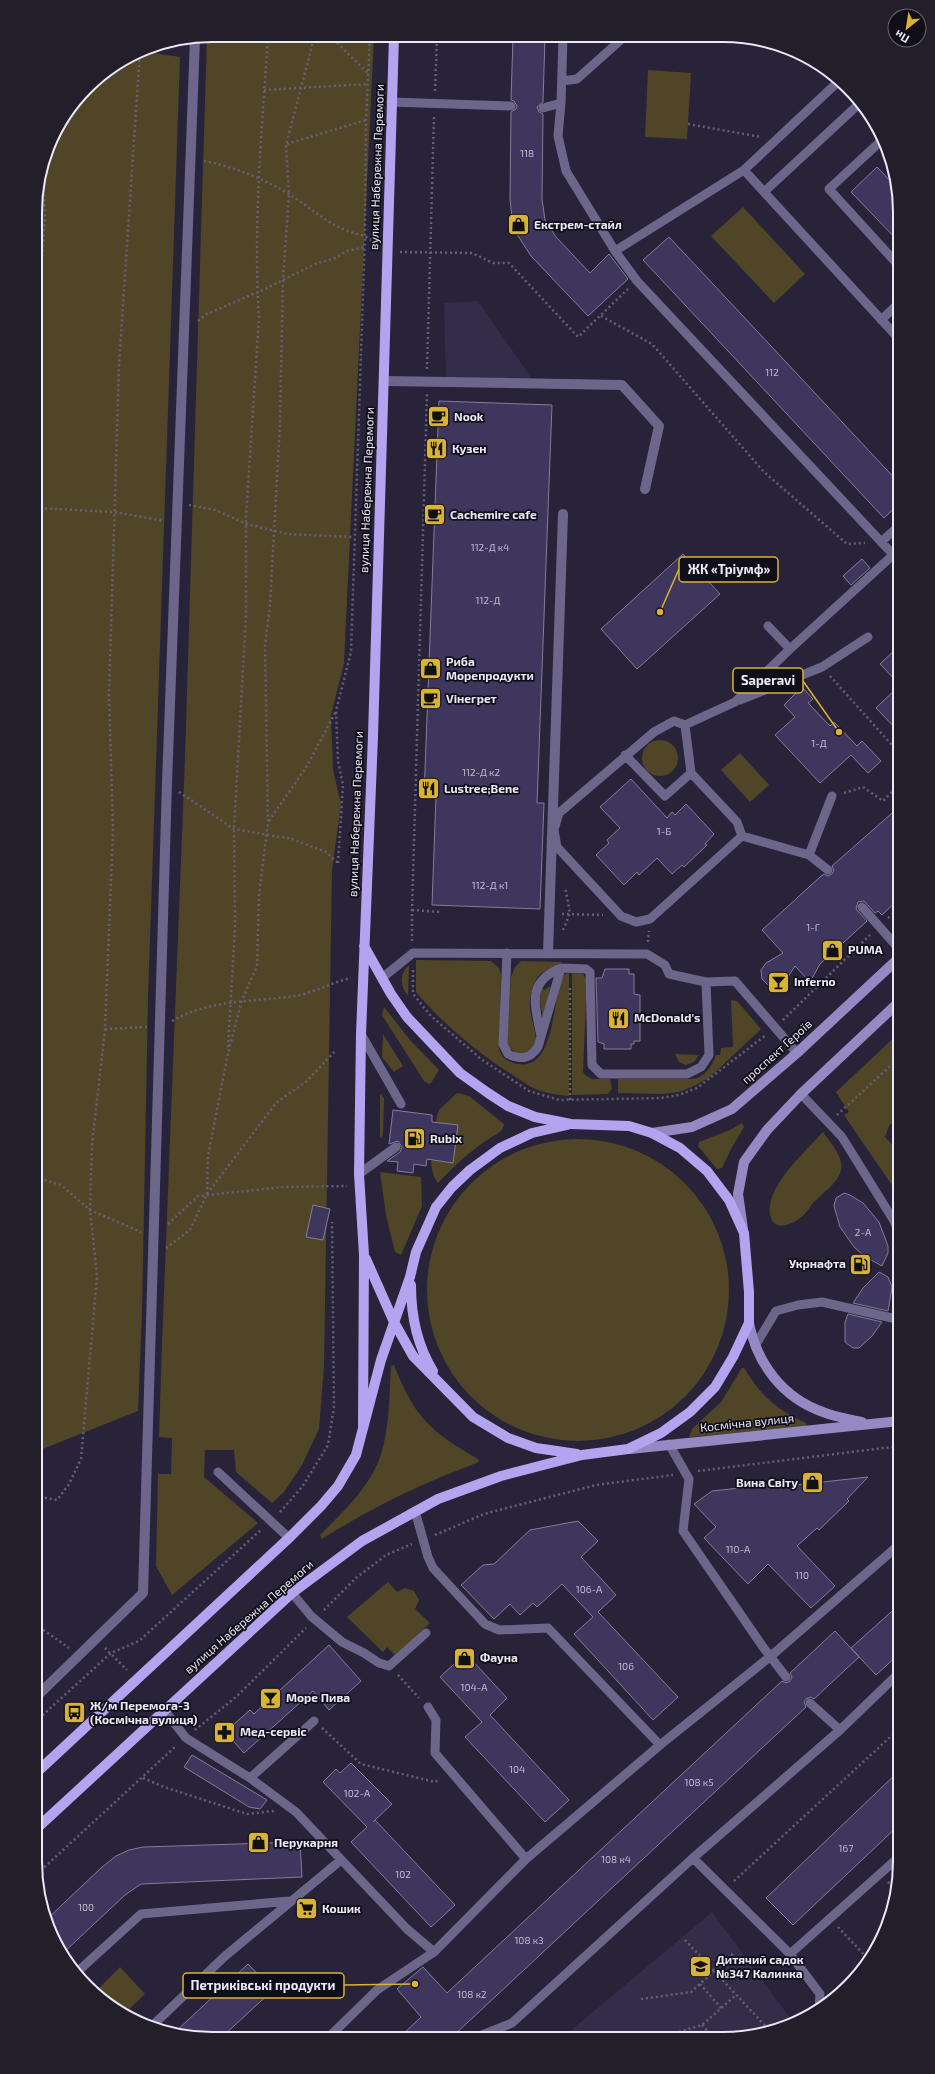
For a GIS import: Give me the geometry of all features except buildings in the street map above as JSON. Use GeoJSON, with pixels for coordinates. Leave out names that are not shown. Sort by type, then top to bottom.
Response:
{"type":"FeatureCollection","features":[{"type":"Feature","properties":{"kind":"main road","name":"вулиця Набережна Перемоги"},"geometry":{"type":"LineString","coordinates":[[363,1426],[364,1255],[359,1174],[361,1034],[384,381],[394,42]]}},
{"type":"Feature","properties":{"kind":"main road","name":"вулиця Набережна Перемоги"},"geometry":{"type":"LineString","coordinates":[[42,1823],[292,1593],[362,1541],[438,1499],[501,1476],[582,1455],[628,1449],[661,1433],[690,1412],[710,1392],[733,1357],[749,1324],[749,1292],[744,1233],[729,1200],[708,1171],[680,1148],[652,1133],[629,1126],[571,1124],[535,1117],[508,1106],[460,1073],[407,1016],[382,978],[364,946]]}},
{"type":"Feature","properties":{"kind":"main road","name":"проспект Героїв"},"geometry":{"type":"LineString","coordinates":[[652,1133],[692,1127],[732,1109],[797,1053],[893,964]]}},
{"type":"Feature","properties":{"kind":"main road"},"geometry":{"type":"LineString","coordinates":[[744,1233],[738,1194],[744,1162],[767,1130],[801,1094],[893,1008]]}},
{"type":"Feature","properties":{"kind":"main road","name":"вулиця Набережна Перемоги"},"geometry":{"type":"LineString","coordinates":[[42,1768],[137,1681],[288,1538],[321,1506],[338,1486],[356,1455],[381,1360],[410,1277],[416,1252],[436,1207],[457,1183],[500,1148],[532,1133],[571,1124]]}},
{"type":"Feature","properties":{"kind":"main road","name":"вулиця Набережна Перемоги"},"geometry":{"type":"LineString","coordinates":[[364,1255],[394,1322],[414,1356],[473,1417],[508,1438],[536,1448],[582,1455]]}},
{"type":"Feature","properties":{"kind":"main road","name":"вулиця Набережна Перемоги"},"geometry":{"type":"LineString","coordinates":[[410,1277],[411,1309],[424,1356],[446,1390]]}},
{"type":"Feature","properties":{"kind":"main road","name":"Космічна вулиця"},"geometry":{"type":"LineString","coordinates":[[749,1324],[755,1346],[762,1361],[776,1382],[801,1401],[823,1412],[870,1424]]}},
{"type":"Feature","properties":{"kind":"main road","name":"Космічна вулиця"},"geometry":{"type":"LineString","coordinates":[[628,1449],[893,1422]]}},
{"type":"Feature","properties":{"kind":"street"},"geometry":{"type":"LineString","coordinates":[[42,1691],[97,1640],[143,1593],[161,1027],[167,783],[195,43]]}},
{"type":"Feature","properties":{"kind":"street"},"geometry":{"type":"LineString","coordinates":[[384,381],[622,385],[660,426],[645,489]]}},
{"type":"Feature","properties":{"kind":"street"},"geometry":{"type":"LineString","coordinates":[[548,953],[562,514]]}},
{"type":"Feature","properties":{"kind":"lane"},"geometry":{"type":"LineString","coordinates":[[563,42],[561,103],[558,136],[566,171],[615,251],[637,281],[893,555],[790,649],[735,702]]}},
{"type":"Feature","properties":{"kind":"lane"},"geometry":{"type":"LineString","coordinates":[[562,81],[577,80],[619,42]]}},
{"type":"Feature","properties":{"kind":"lane"},"geometry":{"type":"LineString","coordinates":[[615,251],[744,170],[835,84]]}},
{"type":"Feature","properties":{"kind":"lane"},"geometry":{"type":"LineString","coordinates":[[391,102],[511,106]]}},
{"type":"Feature","properties":{"kind":"lane"},"geometry":{"type":"LineString","coordinates":[[543,108],[561,103]]}},
{"type":"Feature","properties":{"kind":"lane"},"geometry":{"type":"LineString","coordinates":[[764,192],[856,106]]}},
{"type":"Feature","properties":{"kind":"lane"},"geometry":{"type":"LineString","coordinates":[[878,143],[829,189],[893,259]]}},
{"type":"Feature","properties":{"kind":"lane"},"geometry":{"type":"LineString","coordinates":[[744,170],[893,332]]}},
{"type":"Feature","properties":{"kind":"lane"},"geometry":{"type":"LineString","coordinates":[[882,320],[893,309]]}},
{"type":"Feature","properties":{"kind":"lane"},"geometry":{"type":"LineString","coordinates":[[881,542],[893,531]]}},
{"type":"Feature","properties":{"kind":"lane"},"geometry":{"type":"LineString","coordinates":[[768,626],[790,649]]}},
{"type":"Feature","properties":{"kind":"lane"},"geometry":{"type":"LineString","coordinates":[[742,836],[650,919],[636,922],[621,916],[557,847],[554,830],[559,814],[625,755],[654,732],[674,721],[685,725],[735,702],[822,667],[868,637]]}},
{"type":"Feature","properties":{"kind":"lane"},"geometry":{"type":"LineString","coordinates":[[685,725],[691,773],[737,822],[742,836]]}},
{"type":"Feature","properties":{"kind":"lane"},"geometry":{"type":"LineString","coordinates":[[625,755],[665,796],[691,773]]}},
{"type":"Feature","properties":{"kind":"lane"},"geometry":{"type":"LineString","coordinates":[[809,855],[832,796]]}},
{"type":"Feature","properties":{"kind":"lane"},"geometry":{"type":"LineString","coordinates":[[742,836],[809,855],[828,870]]}},
{"type":"Feature","properties":{"kind":"lane"},"geometry":{"type":"LineString","coordinates":[[862,907],[893,942]]}},
{"type":"Feature","properties":{"kind":"lane"},"geometry":{"type":"LineString","coordinates":[[382,978],[413,953],[647,954],[665,965],[669,974],[706,982],[735,981],[797,1053]]}},
{"type":"Feature","properties":{"kind":"lane"},"geometry":{"type":"LineString","coordinates":[[507,953],[503,1044],[508,1054],[519,1058],[526,1058],[535,1051],[542,1039],[566,968]]}},
{"type":"Feature","properties":{"kind":"lane"},"geometry":{"type":"LineString","coordinates":[[542,1039],[535,1002],[536,992],[540,982],[548,973],[566,968],[586,969],[590,972],[592,1065],[597,1072],[601,1074],[687,1074],[701,1067],[709,1055],[706,982]]}},
{"type":"Feature","properties":{"kind":"lane"},"geometry":{"type":"LineString","coordinates":[[361,1034],[401,1104]]}},
{"type":"Feature","properties":{"kind":"lane"},"geometry":{"type":"LineString","coordinates":[[801,1094],[842,1137],[893,1219]]}},
{"type":"Feature","properties":{"kind":"lane"},"geometry":{"type":"LineString","coordinates":[[359,1174],[396,1147]]}},
{"type":"Feature","properties":{"kind":"lane"},"geometry":{"type":"LineString","coordinates":[[755,1346],[776,1311],[798,1305],[822,1302],[893,1318]]}},
{"type":"Feature","properties":{"kind":"lane"},"geometry":{"type":"LineString","coordinates":[[669,1444],[689,1479],[683,1531],[762,1647],[771,1656],[786,1677]]}},
{"type":"Feature","properties":{"kind":"lane"},"geometry":{"type":"LineString","coordinates":[[218,1472],[288,1538]]}},
{"type":"Feature","properties":{"kind":"lane"},"geometry":{"type":"LineString","coordinates":[[415,1511],[433,1568],[485,1624],[499,1630],[548,1628],[660,1745]]}},
{"type":"Feature","properties":{"kind":"lane"},"geometry":{"type":"LineString","coordinates":[[335,2032],[378,1990],[434,1952],[526,1859],[660,1745],[771,1656],[893,1550]]}},
{"type":"Feature","properties":{"kind":"lane"},"geometry":{"type":"LineString","coordinates":[[292,1593],[315,1619],[342,1642],[364,1653],[379,1663],[389,1666],[426,1633]]}},
{"type":"Feature","properties":{"kind":"lane"},"geometry":{"type":"LineString","coordinates":[[491,2032],[512,2023],[694,1858],[840,1730],[893,1679]]}},
{"type":"Feature","properties":{"kind":"lane"},"geometry":{"type":"LineString","coordinates":[[810,1703],[840,1730]]}},
{"type":"Feature","properties":{"kind":"lane"},"geometry":{"type":"LineString","coordinates":[[428,1707],[436,1720],[434,1753],[526,1859]]}},
{"type":"Feature","properties":{"kind":"lane"},"geometry":{"type":"LineString","coordinates":[[164,1710],[186,1738],[250,1778],[296,1812],[407,1929],[434,1952]]}},
{"type":"Feature","properties":{"kind":"lane"},"geometry":{"type":"LineString","coordinates":[[250,1778],[314,1722]]}},
{"type":"Feature","properties":{"kind":"lane"},"geometry":{"type":"LineString","coordinates":[[694,1858],[790,1954],[820,1994],[820,2001]]}},
{"type":"Feature","properties":{"kind":"lane"},"geometry":{"type":"LineString","coordinates":[[156,2022],[224,1957],[290,1901],[342,1860]]}},
{"type":"Feature","properties":{"kind":"lane"},"geometry":{"type":"LineString","coordinates":[[790,1954],[893,1862]]}},
{"type":"Feature","properties":{"kind":"lane"},"geometry":{"type":"LineString","coordinates":[[80,1969],[141,1914],[290,1901]]}},
{"type":"Feature","properties":{"kind":"path"},"geometry":{"type":"LineString","coordinates":[[228,1053],[235,928],[234,828],[246,615],[247,524],[259,318],[257,293],[258,178],[267,42]]}},
{"type":"Feature","properties":{"kind":"path"},"geometry":{"type":"LineString","coordinates":[[207,1194],[208,1156],[228,1053],[242,1000],[257,966],[259,895],[268,822],[265,644],[270,605],[275,530],[283,279],[289,194],[286,144],[302,87],[312,42]]}},
{"type":"Feature","properties":{"kind":"path"},"geometry":{"type":"LineString","coordinates":[[336,42],[368,74]]}},
{"type":"Feature","properties":{"kind":"path"},"geometry":{"type":"LineString","coordinates":[[268,822],[307,766],[336,711],[351,652],[365,235],[366,120],[370,42]]}},
{"type":"Feature","properties":{"kind":"path"},"geometry":{"type":"LineString","coordinates":[[437,42],[412,910],[413,994],[430,1015],[481,1059],[528,1091],[558,1100],[678,1096],[697,1088],[776,1027],[893,914]]}},
{"type":"Feature","properties":{"kind":"path"},"geometry":{"type":"LineString","coordinates":[[42,1497],[57,1500],[69,1484],[81,1459],[96,1276],[90,1210],[92,1145],[106,1029],[113,831],[109,695],[119,364],[140,59]]}},
{"type":"Feature","properties":{"kind":"path"},"geometry":{"type":"LineString","coordinates":[[264,90],[368,84]]}},
{"type":"Feature","properties":{"kind":"path"},"geometry":{"type":"LineString","coordinates":[[286,144],[366,120]]}},
{"type":"Feature","properties":{"kind":"path"},"geometry":{"type":"LineString","coordinates":[[688,124],[765,138],[772,143]]}},
{"type":"Feature","properties":{"kind":"path"},"geometry":{"type":"LineString","coordinates":[[191,158],[231,166],[258,178],[289,194],[344,230],[365,235],[388,252],[472,253],[492,263],[508,263],[578,337],[637,281]]}},
{"type":"Feature","properties":{"kind":"path"},"geometry":{"type":"LineString","coordinates":[[42,257],[45,217],[44,187]]}},
{"type":"Feature","properties":{"kind":"path"},"geometry":{"type":"LineString","coordinates":[[184,330],[207,314],[257,293],[315,264],[335,258],[347,251],[364,247]]}},
{"type":"Feature","properties":{"kind":"path"},"geometry":{"type":"LineString","coordinates":[[600,316],[652,344],[764,472],[847,544]]}},
{"type":"Feature","properties":{"kind":"path"},"geometry":{"type":"LineString","coordinates":[[178,503],[215,510],[247,524],[288,534],[354,537]]}},
{"type":"Feature","properties":{"kind":"path"},"geometry":{"type":"LineString","coordinates":[[42,508],[114,512],[177,523]]}},
{"type":"Feature","properties":{"kind":"path"},"geometry":{"type":"LineString","coordinates":[[822,667],[893,746]]}},
{"type":"Feature","properties":{"kind":"path"},"geometry":{"type":"LineString","coordinates":[[167,783],[234,828],[267,836],[292,839],[326,852],[338,863],[343,785],[338,761],[336,711]]}},
{"type":"Feature","properties":{"kind":"path"},"geometry":{"type":"LineString","coordinates":[[832,796],[863,788],[883,801],[893,791]]}},
{"type":"Feature","properties":{"kind":"path"},"geometry":{"type":"LineString","coordinates":[[412,910],[441,912]]}},
{"type":"Feature","properties":{"kind":"path"},"geometry":{"type":"LineString","coordinates":[[549,915],[570,913],[621,916]]}},
{"type":"Feature","properties":{"kind":"path"},"geometry":{"type":"LineString","coordinates":[[647,954],[650,919]]}},
{"type":"Feature","properties":{"kind":"path"},"geometry":{"type":"LineString","coordinates":[[566,968],[570,1100]]}},
{"type":"Feature","properties":{"kind":"path"},"geometry":{"type":"LineString","coordinates":[[106,1029],[161,1027],[185,1014],[230,1002],[296,996],[337,981],[363,975]]}},
{"type":"Feature","properties":{"kind":"path"},"geometry":{"type":"LineString","coordinates":[[154,1258],[190,1230],[207,1194],[276,1103],[306,1081],[336,1050]]}},
{"type":"Feature","properties":{"kind":"path"},"geometry":{"type":"LineString","coordinates":[[829,1123],[893,1064]]}},
{"type":"Feature","properties":{"kind":"path"},"geometry":{"type":"LineString","coordinates":[[42,1179],[61,1185],[90,1210],[154,1238],[198,1196],[284,1187],[333,1185],[360,1187]]}},
{"type":"Feature","properties":{"kind":"path"},"geometry":{"type":"LineString","coordinates":[[42,1869],[186,1738],[241,1692],[356,1578],[386,1555],[484,1514],[596,1485],[893,1447]]}},
{"type":"Feature","properties":{"kind":"path"},"geometry":{"type":"LineString","coordinates":[[42,1629],[80,1656]]}},
{"type":"Feature","properties":{"kind":"path"},"geometry":{"type":"LineString","coordinates":[[97,1640],[137,1681]]}},
{"type":"Feature","properties":{"kind":"path"},"geometry":{"type":"LineString","coordinates":[[389,1666],[428,1707]]}},
{"type":"Feature","properties":{"kind":"path"},"geometry":{"type":"LineString","coordinates":[[314,1722],[361,1764],[435,1782],[451,1772]]}},
{"type":"Feature","properties":{"kind":"path"},"geometry":{"type":"LineString","coordinates":[[725,1890],[893,1734]]}},
{"type":"Feature","properties":{"kind":"path"},"geometry":{"type":"LineString","coordinates":[[143,1778],[164,1787],[247,1814],[282,1810],[296,1812]]}},
{"type":"Feature","properties":{"kind":"path"},"geometry":{"type":"LineString","coordinates":[[830,1918],[865,1955]]}},
{"type":"Feature","properties":{"kind":"path"},"geometry":{"type":"LineString","coordinates":[[685,1940],[766,2026]]}},
{"type":"Feature","properties":{"kind":"path"},"geometry":{"type":"LineString","coordinates":[[641,1999],[691,1992],[735,1952]]}},
{"type":"Feature","properties":{"kind":"path"},"geometry":{"type":"LineString","coordinates":[[700,1984],[721,2008]]}},
{"type":"Feature","properties":{"kind":"path"},"geometry":{"type":"LineString","coordinates":[[678,2032],[702,2024],[736,1994]]}},
{"type":"Feature","properties":{"kind":"path"},"geometry":{"type":"LineString","coordinates":[[702,2024],[709,2032]]}},
{"type":"Feature","properties":{"kind":"shaded area"},"geometry":{"type":"Polygon","coordinates":[[[207,42],[374,42],[344,663],[331,715],[333,770],[341,804],[332,870],[324,1366],[319,1429],[302,1465],[284,1492],[272,1503],[236,1472],[234,1450],[205,1450],[204,1477],[258,1523],[172,1595],[156,1566],[158,1474],[171,1474],[172,1438],[159,1437],[185,758],[207,42]]]}},
{"type":"Feature","properties":{"kind":"shaded area"},"geometry":{"type":"Polygon","coordinates":[[[152,53],[180,57],[148,998],[142,1312],[138,1411],[42,1449],[42,201],[45,179],[51,157],[65,127],[77,109],[100,84],[109,77],[127,65],[152,53]]]}},
{"type":"Feature","properties":{"kind":"shaded area"},"geometry":{"type":"Polygon","coordinates":[[[648,70],[691,73],[687,139],[645,137],[648,70]]]}},
{"type":"Feature","properties":{"kind":"shaded area"},"geometry":{"type":"Polygon","coordinates":[[[743,207],[805,274],[774,303],[711,236],[743,207]]]}},
{"type":"Feature","properties":{"kind":"shaded area"},"geometry":{"type":"Polygon","coordinates":[[[478,301],[532,379],[446,379],[444,303],[478,301]]]}},
{"type":"Feature","properties":{"kind":"shaded area"},"geometry":{"type":"Polygon","coordinates":[[[664,740],[673,745],[677,751],[677,765],[673,771],[664,776],[656,776],[647,771],[643,765],[642,754],[647,745],[653,741],[664,740]]]}},
{"type":"Feature","properties":{"kind":"shaded area"},"geometry":{"type":"Polygon","coordinates":[[[740,753],[769,785],[750,802],[721,770],[740,753]]]}},
{"type":"Feature","properties":{"kind":"shaded area"},"geometry":{"type":"Polygon","coordinates":[[[416,960],[491,961],[499,968],[501,975],[499,1049],[505,1058],[514,1063],[528,1064],[538,1058],[545,1046],[550,1032],[560,985],[564,975],[569,972],[569,1096],[547,1093],[535,1089],[487,1058],[462,1038],[438,1016],[416,992],[416,960]]]}},
{"type":"Feature","properties":{"kind":"shaded area"},"geometry":{"type":"Polygon","coordinates":[[[521,961],[562,962],[543,972],[535,982],[531,995],[530,1006],[536,1037],[535,1043],[527,1052],[518,1054],[511,1049],[507,1041],[511,977],[515,967],[521,961]]]}},
{"type":"Feature","properties":{"kind":"shaded area"},"geometry":{"type":"Polygon","coordinates":[[[409,965],[408,996],[403,988],[402,976],[409,965]]]}},
{"type":"Feature","properties":{"kind":"shaded area"},"geometry":{"type":"Polygon","coordinates":[[[572,973],[583,974],[587,980],[583,1072],[592,1079],[610,1079],[612,1089],[608,1094],[572,1095],[572,973]]]}},
{"type":"Feature","properties":{"kind":"shaded area"},"geometry":{"type":"Polygon","coordinates":[[[550,986],[545,1016],[543,1016],[540,995],[542,988],[544,990],[550,986]]]}},
{"type":"Feature","properties":{"kind":"shaded area"},"geometry":{"type":"Polygon","coordinates":[[[731,1000],[737,1001],[761,1029],[710,1077],[679,1092],[663,1094],[618,1093],[618,1079],[694,1079],[702,1076],[713,1063],[716,1055],[720,1055],[721,1048],[733,1047],[731,1000]]]}},
{"type":"Feature","properties":{"kind":"shaded area"},"geometry":{"type":"Polygon","coordinates":[[[384,1007],[410,1040],[439,1070],[431,1083],[429,1084],[424,1081],[382,1015],[384,1007]]]}},
{"type":"Feature","properties":{"kind":"shaded area"},"geometry":{"type":"Polygon","coordinates":[[[383,1034],[403,1066],[394,1072],[382,1057],[383,1034]]]}},
{"type":"Feature","properties":{"kind":"shaded area"},"geometry":{"type":"Polygon","coordinates":[[[893,1039],[893,1122],[889,1126],[885,1137],[893,1146],[893,1187],[844,1115],[849,1112],[836,1092],[893,1039]]]}},
{"type":"Feature","properties":{"kind":"shaded area"},"geometry":{"type":"Polygon","coordinates":[[[675,1054],[699,1055],[694,1062],[686,1065],[679,1062],[675,1054]]]}},
{"type":"Feature","properties":{"kind":"shaded area"},"geometry":{"type":"Polygon","coordinates":[[[457,1093],[469,1096],[504,1124],[501,1131],[469,1153],[438,1183],[434,1176],[431,1160],[437,1116],[439,1110],[457,1093]]]}},
{"type":"Feature","properties":{"kind":"shaded area"},"geometry":{"type":"Polygon","coordinates":[[[380,1094],[384,1098],[383,1135],[380,1138],[380,1094]]]}},
{"type":"Feature","properties":{"kind":"shaded area"},"geometry":{"type":"Polygon","coordinates":[[[742,1123],[744,1127],[722,1168],[717,1169],[698,1146],[699,1142],[730,1130],[742,1123]]]}},
{"type":"Feature","properties":{"kind":"shaded area"},"geometry":{"type":"Polygon","coordinates":[[[823,1132],[836,1150],[840,1160],[841,1170],[839,1175],[834,1183],[814,1202],[807,1212],[791,1224],[783,1226],[777,1225],[772,1221],[770,1215],[771,1199],[775,1190],[785,1174],[823,1132]]]}},
{"type":"Feature","properties":{"kind":"shaded area"},"geometry":{"type":"Polygon","coordinates":[[[578,1139],[607,1142],[636,1151],[662,1165],[685,1183],[703,1206],[717,1232],[726,1261],[729,1290],[726,1319],[717,1348],[703,1374],[685,1397],[662,1415],[636,1429],[607,1438],[578,1441],[549,1438],[520,1429],[494,1415],[471,1397],[453,1374],[439,1348],[430,1319],[427,1290],[430,1261],[439,1232],[453,1206],[471,1183],[494,1165],[520,1151],[549,1142],[578,1139]]]}},
{"type":"Feature","properties":{"kind":"shaded area"},"geometry":{"type":"Polygon","coordinates":[[[380,1172],[421,1177],[422,1206],[401,1255],[395,1252],[386,1215],[380,1172]]]}},
{"type":"Feature","properties":{"kind":"shaded area"},"geometry":{"type":"Polygon","coordinates":[[[394,1365],[409,1398],[417,1411],[436,1431],[478,1459],[479,1462],[398,1496],[360,1516],[322,1539],[320,1535],[363,1488],[381,1454],[389,1410],[391,1366],[394,1365]]]}},
{"type":"Feature","properties":{"kind":"shaded area"},"geometry":{"type":"Polygon","coordinates":[[[742,1368],[744,1368],[750,1378],[770,1401],[795,1418],[806,1423],[806,1427],[689,1437],[692,1429],[721,1402],[742,1368]]]}},
{"type":"Feature","properties":{"kind":"shaded area"},"geometry":{"type":"Polygon","coordinates":[[[388,1582],[397,1592],[405,1588],[414,1591],[419,1600],[415,1609],[430,1623],[395,1655],[387,1647],[383,1652],[347,1617],[388,1582]]]}},
{"type":"Feature","properties":{"kind":"shaded area","name":"Дитячий садок №347 Калинка"},"geometry":{"type":"Polygon","coordinates":[[[712,1912],[790,2018],[756,2029],[734,2032],[569,2032],[712,1912]]]}},
{"type":"Feature","properties":{"kind":"shaded area"},"geometry":{"type":"Polygon","coordinates":[[[120,1967],[145,1994],[128,2010],[98,1988],[120,1967]]]}},
{"type":"Feature","properties":{"kind":"place","name":"Екстрем-стайл"},"geometry":{"type":"Point","coordinates":[519,225]}},
{"type":"Feature","properties":{"kind":"place","name":"Nook"},"geometry":{"type":"Point","coordinates":[439,417]}},
{"type":"Feature","properties":{"kind":"place","name":"Кузен"},"geometry":{"type":"Point","coordinates":[437,449]}},
{"type":"Feature","properties":{"kind":"place","name":"Cachemire cafe"},"geometry":{"type":"Point","coordinates":[435,515]}},
{"type":"Feature","properties":{"kind":"place","name":"ЖК «Тріумф»"},"geometry":{"type":"Point","coordinates":[660,612]}},
{"type":"Feature","properties":{"kind":"place","name":"Риба Морепродукти"},"geometry":{"type":"Point","coordinates":[431,669]}},
{"type":"Feature","properties":{"kind":"place","name":"Vінегрет"},"geometry":{"type":"Point","coordinates":[431,699]}},
{"type":"Feature","properties":{"kind":"place","name":"Saperavi"},"geometry":{"type":"Point","coordinates":[839,732]}},
{"type":"Feature","properties":{"kind":"place","name":"Lustree;Bene"},"geometry":{"type":"Point","coordinates":[428,789]}},
{"type":"Feature","properties":{"kind":"place","name":"PUMA"},"geometry":{"type":"Point","coordinates":[833,950]}},
{"type":"Feature","properties":{"kind":"place","name":"Inferno"},"geometry":{"type":"Point","coordinates":[778,982]}},
{"type":"Feature","properties":{"kind":"place","name":"McDonald's"},"geometry":{"type":"Point","coordinates":[618,1018]}},
{"type":"Feature","properties":{"kind":"place","name":"Rubix"},"geometry":{"type":"Point","coordinates":[415,1139]}},
{"type":"Feature","properties":{"kind":"place","name":"Укрнафта"},"geometry":{"type":"Point","coordinates":[861,1264]}},
{"type":"Feature","properties":{"kind":"place","name":"Вина Світу"},"geometry":{"type":"Point","coordinates":[813,1483]}},
{"type":"Feature","properties":{"kind":"place","name":"Фауна"},"geometry":{"type":"Point","coordinates":[465,1658]}},
{"type":"Feature","properties":{"kind":"place","name":"Море Пива"},"geometry":{"type":"Point","coordinates":[271,1698]}},
{"type":"Feature","properties":{"kind":"place","name":"Ж/м Перемога-3 (Космічна вулиця)"},"geometry":{"type":"Point","coordinates":[74,1713]}},
{"type":"Feature","properties":{"kind":"place","name":"Мед-сервіс"},"geometry":{"type":"Point","coordinates":[225,1732]}},
{"type":"Feature","properties":{"kind":"place","name":"Перукарня"},"geometry":{"type":"Point","coordinates":[259,1843]}},
{"type":"Feature","properties":{"kind":"place","name":"Кошик"},"geometry":{"type":"Point","coordinates":[307,1909]}},
{"type":"Feature","properties":{"kind":"place","name":"Дитячий садок №347 Калинка"},"geometry":{"type":"Point","coordinates":[700,1967]}},
{"type":"Feature","properties":{"kind":"place","name":"Петриківські продукти"},"geometry":{"type":"Point","coordinates":[415,1984]}}]}
